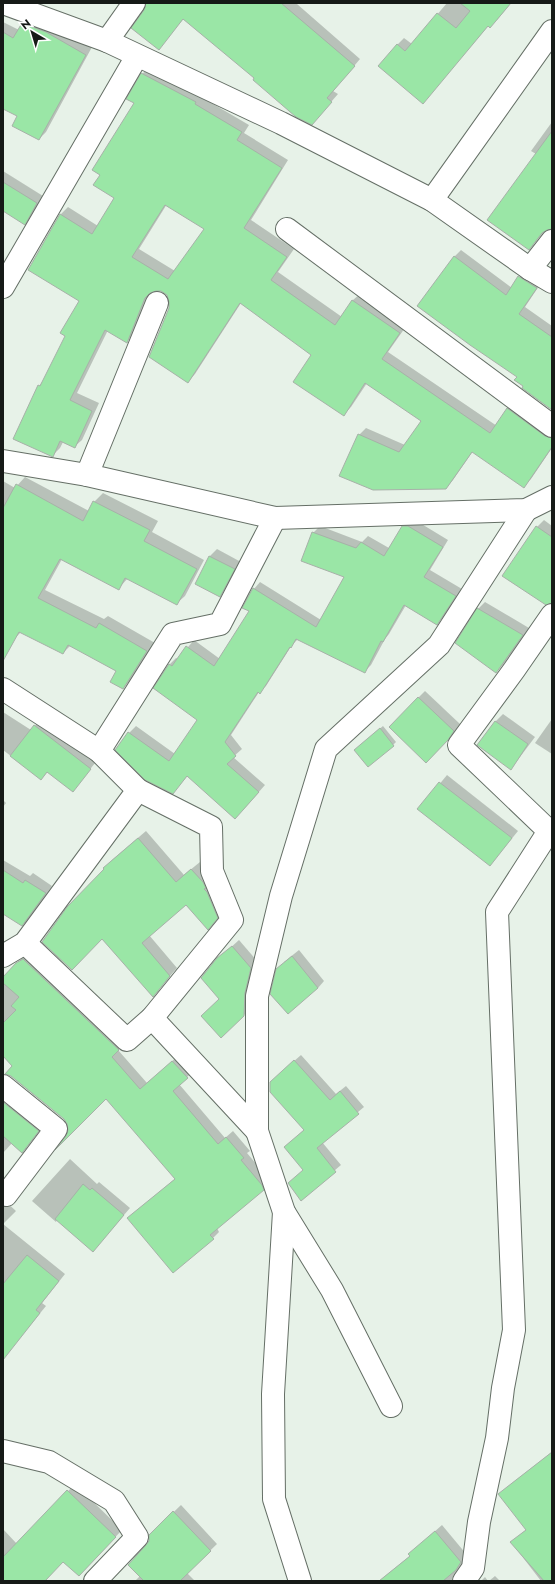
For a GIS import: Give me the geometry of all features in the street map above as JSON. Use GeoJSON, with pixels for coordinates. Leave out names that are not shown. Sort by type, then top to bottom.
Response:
{"type":"FeatureCollection","features":[{"type":"Feature","properties":{"kind":"street"},"geometry":{"type":"LineString","coordinates":[[3,3],[107,41],[282,124],[432,200],[530,269],[552,282]]}},
{"type":"Feature","properties":{"kind":"street"},"geometry":{"type":"LineString","coordinates":[[107,41],[134,3]]}},
{"type":"Feature","properties":{"kind":"street"},"geometry":{"type":"LineString","coordinates":[[432,200],[552,31]]}},
{"type":"Feature","properties":{"kind":"street"},"geometry":{"type":"LineString","coordinates":[[3,287],[137,56]]}},
{"type":"Feature","properties":{"kind":"street"},"geometry":{"type":"LineString","coordinates":[[287,230],[552,426]]}},
{"type":"Feature","properties":{"kind":"street"},"geometry":{"type":"LineString","coordinates":[[530,269],[552,241]]}},
{"type":"Feature","properties":{"kind":"street"},"geometry":{"type":"LineString","coordinates":[[87,475],[157,303]]}},
{"type":"Feature","properties":{"kind":"street"},"geometry":{"type":"LineString","coordinates":[[3,461],[87,475],[275,518],[526,510],[552,497]]}},
{"type":"Feature","properties":{"kind":"street"},"geometry":{"type":"LineString","coordinates":[[391,1406],[332,1290],[284,1212],[257,1131],[257,996],[281,896],[326,749],[439,645],[526,510]]}},
{"type":"Feature","properties":{"kind":"street"},"geometry":{"type":"LineString","coordinates":[[99,751],[173,634],[220,624],[275,518]]}},
{"type":"Feature","properties":{"kind":"street"},"geometry":{"type":"LineString","coordinates":[[464,1581],[473,1568],[479,1522],[497,1438],[503,1388],[514,1330],[497,912],[550,828],[459,745],[552,615]]}},
{"type":"Feature","properties":{"kind":"street"},"geometry":{"type":"LineString","coordinates":[[3,689],[99,751],[138,790],[211,827],[212,871],[232,920],[152,1018],[127,1040],[25,943]]}},
{"type":"Feature","properties":{"kind":"street"},"geometry":{"type":"LineString","coordinates":[[3,956],[25,943],[138,790]]}},
{"type":"Feature","properties":{"kind":"street"},"geometry":{"type":"LineString","coordinates":[[152,1018],[257,1131]]}},
{"type":"Feature","properties":{"kind":"street"},"geometry":{"type":"LineString","coordinates":[[3,1086],[56,1129],[6,1195],[3,1192]]}},
{"type":"Feature","properties":{"kind":"street"},"geometry":{"type":"LineString","coordinates":[[284,1212],[273,1394],[274,1498],[300,1581]]}},
{"type":"Feature","properties":{"kind":"street"},"geometry":{"type":"LineString","coordinates":[[3,1451],[49,1462],[114,1501],[137,1537],[94,1581]]}},
{"type":"Feature","properties":{"kind":"building"},"geometry":{"type":"Polygon","coordinates":[[[146,3],[281,3],[355,66],[327,98],[332,102],[312,125],[296,117],[253,80],[254,78],[183,19],[159,50],[131,28],[144,10],[146,3]]]}},
{"type":"Feature","properties":{"kind":"building"},"geometry":{"type":"Polygon","coordinates":[[[460,3],[511,3],[490,28],[488,26],[423,104],[378,66],[397,44],[405,51],[437,13],[456,28],[470,11],[460,3]]]}},
{"type":"Feature","properties":{"kind":"building"},"geometry":{"type":"Polygon","coordinates":[[[22,23],[46,32],[86,55],[39,140],[12,126],[17,116],[3,109],[3,32],[13,38],[22,23]]]}},
{"type":"Feature","properties":{"kind":"building"},"geometry":{"type":"Polygon","coordinates":[[[141,73],[196,102],[195,104],[242,132],[237,140],[282,168],[244,228],[287,257],[271,280],[335,325],[352,300],[400,333],[382,359],[490,433],[507,408],[545,436],[552,438],[552,447],[524,488],[472,452],[446,489],[373,490],[339,476],[358,434],[399,452],[421,421],[365,383],[344,416],[293,382],[311,355],[240,303],[188,383],[149,357],[169,308],[167,295],[161,291],[150,293],[145,298],[127,343],[105,330],[70,400],[92,411],[75,448],[60,441],[53,457],[13,439],[38,385],[40,386],[65,336],[60,333],[79,301],[28,270],[60,214],[92,234],[114,198],[93,185],[100,175],[92,170],[134,103],[126,99],[141,73]],[[165,205],[132,257],[168,279],[204,229],[165,205]]]}},
{"type":"Feature","properties":{"kind":"building"},"geometry":{"type":"Polygon","coordinates":[[[552,131],[552,229],[542,233],[529,250],[487,220],[552,131]]]}},
{"type":"Feature","properties":{"kind":"building"},"geometry":{"type":"Polygon","coordinates":[[[3,182],[37,203],[25,225],[3,211],[3,182]]]}},
{"type":"Feature","properties":{"kind":"building"},"geometry":{"type":"Polygon","coordinates":[[[454,256],[506,295],[518,276],[537,288],[519,314],[552,337],[552,410],[522,388],[523,386],[514,380],[517,377],[417,306],[454,256]]]}},
{"type":"Feature","properties":{"kind":"building"},"geometry":{"type":"Polygon","coordinates":[[[16,484],[83,521],[93,501],[150,530],[144,541],[197,569],[177,605],[125,578],[119,590],[60,559],[38,598],[96,628],[99,623],[147,651],[123,689],[110,682],[116,671],[68,645],[63,654],[19,632],[3,661],[3,508],[16,484]]]}},
{"type":"Feature","properties":{"kind":"building"},"geometry":{"type":"Polygon","coordinates":[[[402,526],[408,526],[443,547],[424,577],[456,596],[437,625],[404,605],[383,642],[381,641],[365,673],[296,639],[260,694],[258,692],[225,742],[236,756],[227,764],[259,792],[235,819],[187,776],[173,794],[145,780],[115,750],[128,732],[169,761],[197,720],[153,688],[169,664],[172,666],[186,646],[214,666],[249,611],[242,608],[253,588],[316,627],[344,577],[301,561],[312,532],[356,548],[361,542],[384,556],[402,526]]]}},
{"type":"Feature","properties":{"kind":"building"},"geometry":{"type":"Polygon","coordinates":[[[536,526],[552,537],[552,603],[546,605],[502,576],[536,526]]]}},
{"type":"Feature","properties":{"kind":"building"},"geometry":{"type":"Polygon","coordinates":[[[209,556],[235,569],[220,597],[195,584],[209,556]]]}},
{"type":"Feature","properties":{"kind":"building"},"geometry":{"type":"Polygon","coordinates":[[[477,608],[523,635],[496,673],[455,643],[477,608]]]}},
{"type":"Feature","properties":{"kind":"building"},"geometry":{"type":"Polygon","coordinates":[[[418,697],[454,731],[448,740],[426,763],[389,727],[418,697]]]}},
{"type":"Feature","properties":{"kind":"building"},"geometry":{"type":"Polygon","coordinates":[[[495,721],[528,744],[511,770],[477,745],[495,721]]]}},
{"type":"Feature","properties":{"kind":"building"},"geometry":{"type":"Polygon","coordinates":[[[34,725],[91,769],[73,792],[47,772],[41,780],[10,756],[34,725]]]}},
{"type":"Feature","properties":{"kind":"building"},"geometry":{"type":"Polygon","coordinates":[[[380,728],[394,746],[368,767],[354,750],[380,728]]]}},
{"type":"Feature","properties":{"kind":"building"},"geometry":{"type":"Polygon","coordinates":[[[439,782],[512,838],[490,866],[417,809],[439,782]]]}},
{"type":"Feature","properties":{"kind":"building"},"geometry":{"type":"Polygon","coordinates":[[[138,838],[176,882],[191,869],[203,882],[206,888],[204,889],[207,892],[218,918],[208,930],[186,905],[142,943],[170,976],[153,997],[102,939],[72,970],[42,942],[67,907],[104,869],[103,868],[138,838]]]}},
{"type":"Feature","properties":{"kind":"building"},"geometry":{"type":"Polygon","coordinates":[[[3,870],[23,883],[25,880],[46,893],[22,926],[3,914],[3,870]]]}},
{"type":"Feature","properties":{"kind":"building"},"geometry":{"type":"Polygon","coordinates":[[[232,946],[251,968],[245,993],[244,1016],[221,1038],[201,1016],[219,999],[201,978],[217,958],[232,946]]]}},
{"type":"Feature","properties":{"kind":"building"},"geometry":{"type":"Polygon","coordinates":[[[292,956],[318,988],[288,1014],[270,994],[276,969],[292,956]]]}},
{"type":"Feature","properties":{"kind":"building"},"geometry":{"type":"Polygon","coordinates":[[[23,959],[119,1050],[112,1057],[140,1089],[172,1061],[188,1078],[173,1091],[218,1144],[226,1137],[244,1158],[241,1160],[262,1185],[264,1190],[210,1235],[214,1239],[173,1273],[127,1218],[175,1179],[106,1099],[55,1150],[66,1136],[68,1130],[64,1119],[11,1076],[5,1074],[12,1066],[3,1056],[3,1023],[16,1010],[11,1006],[19,997],[3,983],[3,977],[16,963],[23,959]]]}},
{"type":"Feature","properties":{"kind":"building"},"geometry":{"type":"Polygon","coordinates":[[[294,1060],[330,1100],[340,1091],[359,1114],[317,1148],[336,1172],[301,1201],[288,1183],[303,1170],[284,1147],[304,1130],[270,1092],[270,1082],[294,1060]]]}},
{"type":"Feature","properties":{"kind":"building"},"geometry":{"type":"Polygon","coordinates":[[[3,1102],[39,1131],[22,1153],[3,1136],[3,1102]]]}},
{"type":"Feature","properties":{"kind":"building"},"geometry":{"type":"Polygon","coordinates":[[[83,1184],[90,1190],[92,1188],[124,1215],[93,1252],[55,1219],[83,1184]]]}},
{"type":"Feature","properties":{"kind":"building"},"geometry":{"type":"Polygon","coordinates":[[[27,1255],[59,1281],[36,1310],[40,1313],[3,1360],[3,1284],[27,1255]]]}},
{"type":"Feature","properties":{"kind":"building"},"geometry":{"type":"Polygon","coordinates":[[[552,1452],[552,1581],[544,1581],[510,1542],[526,1530],[498,1494],[552,1452]]]}},
{"type":"Feature","properties":{"kind":"building"},"geometry":{"type":"Polygon","coordinates":[[[67,1490],[116,1537],[79,1576],[63,1562],[45,1581],[3,1581],[3,1557],[67,1490]]]}},
{"type":"Feature","properties":{"kind":"building"},"geometry":{"type":"Polygon","coordinates":[[[173,1511],[211,1551],[180,1581],[144,1581],[128,1565],[149,1541],[149,1535],[173,1511]]]}},
{"type":"Feature","properties":{"kind":"building"},"geometry":{"type":"Polygon","coordinates":[[[435,1531],[461,1562],[456,1570],[443,1581],[379,1581],[410,1556],[408,1554],[435,1531]]]}}]}
